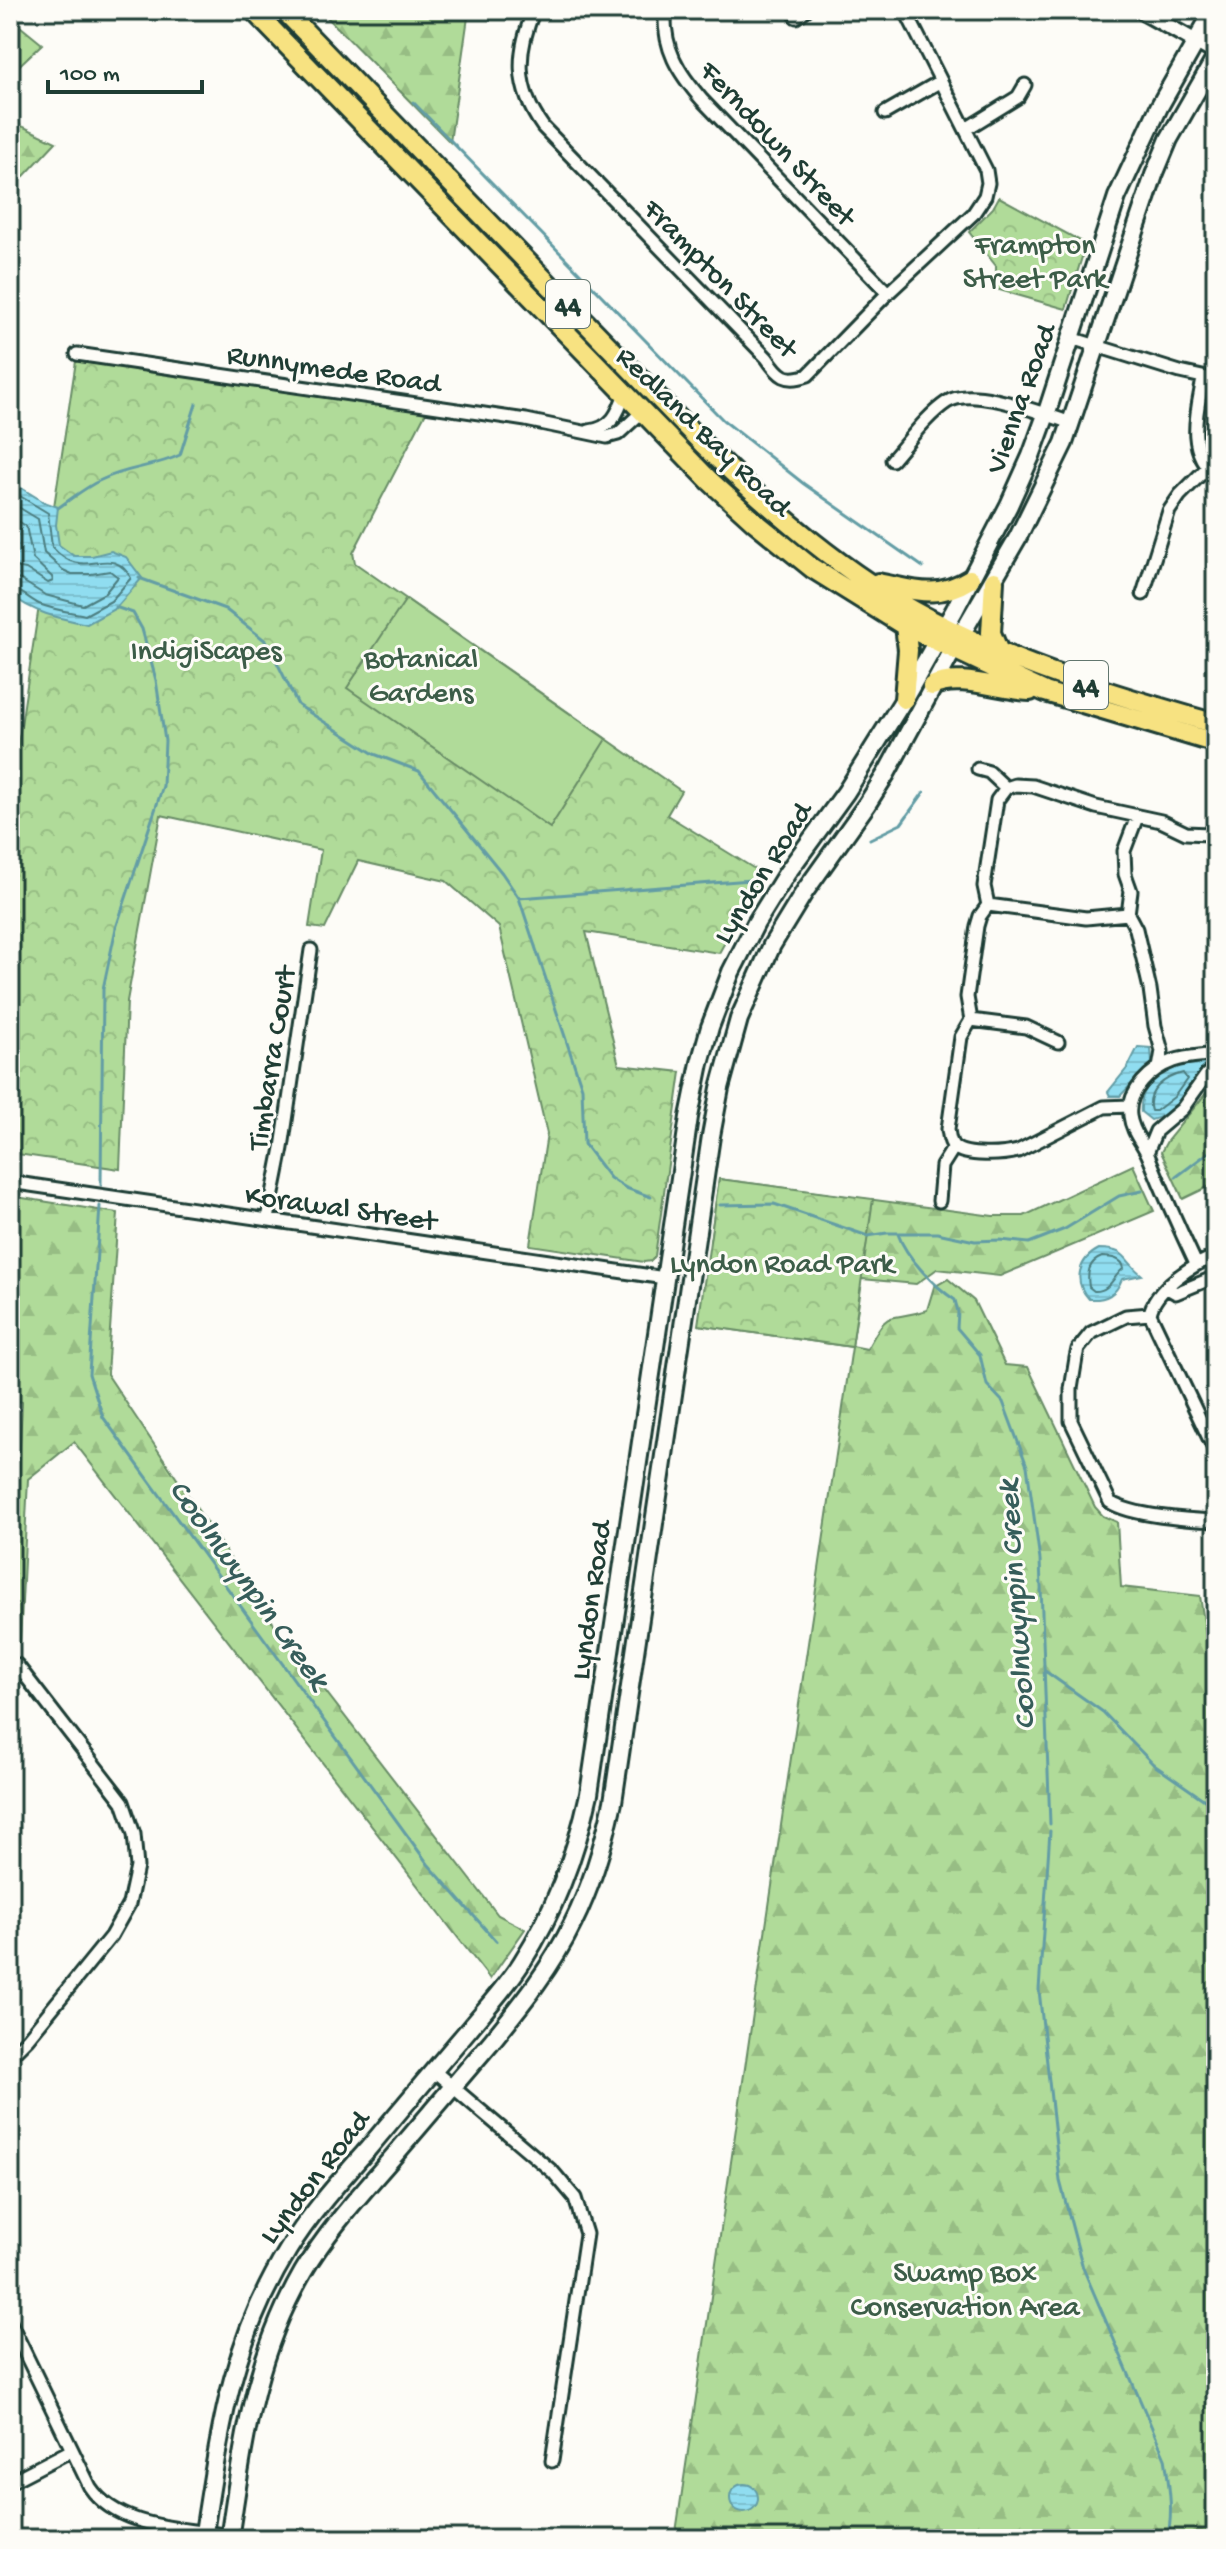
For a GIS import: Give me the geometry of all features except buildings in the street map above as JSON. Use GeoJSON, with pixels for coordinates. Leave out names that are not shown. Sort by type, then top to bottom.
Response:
{"type":"FeatureCollection","features":[{"type":"Feature","properties":{"kind":"main road","name":"Redland Bay Road"},"geometry":{"type":"LineString","coordinates":[[253,10],[710,481],[812,568],[905,626],[999,652],[1057,676],[1216,724]]}},
{"type":"Feature","properties":{"kind":"main road","name":"Redland Bay Road"},"geometry":{"type":"LineString","coordinates":[[284,10],[650,389],[755,494],[796,529],[949,638],[1045,692],[1216,743]]}},
{"type":"Feature","properties":{"kind":"main road","name":"Vienna Road"},"geometry":{"type":"LineString","coordinates":[[949,638],[970,579],[1031,456],[1128,173],[1159,107],[1214,10]]}},
{"type":"Feature","properties":{"kind":"main road","name":"Vienna Road"},"geometry":{"type":"LineString","coordinates":[[949,638],[994,581],[1046,480],[1072,423],[1154,175],[1169,139],[1216,55]]}},
{"type":"Feature","properties":{"kind":"main road"},"geometry":{"type":"LineString","coordinates":[[634,403],[650,389]]}},
{"type":"Feature","properties":{"kind":"main road"},"geometry":{"type":"LineString","coordinates":[[867,580],[931,592],[954,589],[970,579]]}},
{"type":"Feature","properties":{"kind":"main road"},"geometry":{"type":"LineString","coordinates":[[994,581],[991,633],[999,652]]}},
{"type":"Feature","properties":{"kind":"main road"},"geometry":{"type":"LineString","coordinates":[[904,699],[908,650],[905,626]]}},
{"type":"Feature","properties":{"kind":"main road","name":"Lyndon Road"},"geometry":{"type":"LineString","coordinates":[[230,2537],[254,2389],[270,2339],[305,2270],[332,2230],[526,1999],[556,1955],[582,1904],[604,1843],[620,1755],[720,1088],[739,1019],[783,925],[867,804],[932,686],[949,638]]}},
{"type":"Feature","properties":{"kind":"main road","name":"Lyndon Road"},"geometry":{"type":"LineString","coordinates":[[204,2535],[223,2415],[234,2368],[247,2330],[272,2278],[322,2202],[520,1965],[549,1914],[568,1871],[581,1829],[591,1778],[694,1089],[710,1027],[731,972],[779,885],[846,792],[904,699],[949,638]]}},
{"type":"Feature","properties":{"kind":"main road"},"geometry":{"type":"LineString","coordinates":[[932,686],[956,680],[1045,692]]}},
{"type":"Feature","properties":{"kind":"main road"},"geometry":{"type":"LineString","coordinates":[[665,1278],[690,1282]]}},
{"type":"Feature","properties":{"kind":"street","name":"Frampton Street"},"geometry":{"type":"LineString","coordinates":[[534,10],[521,52],[522,78],[526,101],[543,127],[784,377],[796,379],[808,375],[888,293],[973,214],[985,196],[988,183],[986,170],[905,10]]}},
{"type":"Feature","properties":{"kind":"street","name":"Ferndown Street"},"geometry":{"type":"LineString","coordinates":[[665,10],[666,36],[681,75],[888,293]]}},
{"type":"Feature","properties":{"kind":"street"},"geometry":{"type":"LineString","coordinates":[[1139,10],[1216,55]]}},
{"type":"Feature","properties":{"kind":"street"},"geometry":{"type":"LineString","coordinates":[[885,113],[941,81]]}},
{"type":"Feature","properties":{"kind":"street"},"geometry":{"type":"LineString","coordinates":[[966,129],[1018,97],[1025,85]]}},
{"type":"Feature","properties":{"kind":"street"},"geometry":{"type":"LineString","coordinates":[[1071,338],[1210,379],[1197,411],[1195,443],[1212,472],[1180,495],[1169,511],[1143,594]]}},
{"type":"Feature","properties":{"kind":"street","name":"Runnymede Road"},"geometry":{"type":"LineString","coordinates":[[77,354],[512,417],[607,437],[618,434],[634,403]]}},
{"type":"Feature","properties":{"kind":"street"},"geometry":{"type":"LineString","coordinates":[[892,460],[938,409],[949,400],[963,395],[987,398],[1072,423]]}},
{"type":"Feature","properties":{"kind":"street"},"geometry":{"type":"LineString","coordinates":[[584,431],[608,426],[634,403]]}},
{"type":"Feature","properties":{"kind":"street"},"geometry":{"type":"LineString","coordinates":[[978,769],[989,772],[1006,788]]}},
{"type":"Feature","properties":{"kind":"street"},"geometry":{"type":"LineString","coordinates":[[1130,1106],[1104,1107],[1006,1155],[963,1151],[954,1147],[950,1140],[948,1129],[961,1037],[971,1020],[967,997],[977,926],[988,905],[984,886],[997,800],[1006,788],[1033,786],[1096,807],[1161,821],[1186,833],[1209,834],[1216,838]]}},
{"type":"Feature","properties":{"kind":"street"},"geometry":{"type":"LineString","coordinates":[[1137,817],[1124,851],[1125,874],[1131,891],[1128,914],[1136,929],[1150,989],[1162,1051],[1159,1068]]}},
{"type":"Feature","properties":{"kind":"street"},"geometry":{"type":"LineString","coordinates":[[988,905],[1086,918],[1128,914]]}},
{"type":"Feature","properties":{"kind":"street","name":"Timbarra Court"},"geometry":{"type":"LineString","coordinates":[[268,1219],[282,1148],[311,950]]}},
{"type":"Feature","properties":{"kind":"street"},"geometry":{"type":"LineString","coordinates":[[971,1020],[1026,1027],[1058,1042]]}},
{"type":"Feature","properties":{"kind":"street"},"geometry":{"type":"LineString","coordinates":[[1162,1051],[1176,1060]]}},
{"type":"Feature","properties":{"kind":"street"},"geometry":{"type":"LineString","coordinates":[[1196,1264],[1147,1153],[1134,1131],[1130,1106],[1136,1090],[1159,1068],[1176,1060],[1216,1054]]}},
{"type":"Feature","properties":{"kind":"street"},"geometry":{"type":"LineString","coordinates":[[1147,1153],[1156,1131],[1182,1109],[1207,1074],[1216,1067]]}},
{"type":"Feature","properties":{"kind":"street"},"geometry":{"type":"LineString","coordinates":[[1134,1131],[1156,1131]]}},
{"type":"Feature","properties":{"kind":"street"},"geometry":{"type":"LineString","coordinates":[[939,1201],[942,1166],[954,1147]]}},
{"type":"Feature","properties":{"kind":"street","name":"Korawal Street"},"geometry":{"type":"LineString","coordinates":[[10,1182],[665,1278]]}},
{"type":"Feature","properties":{"kind":"street"},"geometry":{"type":"LineString","coordinates":[[1216,1257],[1182,1272],[1151,1307],[1150,1314],[1216,1453]]}},
{"type":"Feature","properties":{"kind":"street"},"geometry":{"type":"LineString","coordinates":[[1167,1288],[1176,1293],[1215,1277]]}},
{"type":"Feature","properties":{"kind":"street"},"geometry":{"type":"LineString","coordinates":[[1150,1314],[1126,1316],[1091,1333],[1083,1341],[1076,1358],[1071,1389],[1071,1421],[1110,1502],[1135,1512],[1216,1521]]}},
{"type":"Feature","properties":{"kind":"street"},"geometry":{"type":"LineString","coordinates":[[10,2056],[111,1936],[129,1904],[137,1867],[134,1834],[123,1802],[17,1665]]}},
{"type":"Feature","properties":{"kind":"street"},"geometry":{"type":"LineString","coordinates":[[434,2071],[553,2172],[575,2198],[586,2234],[552,2461]]}},
{"type":"Feature","properties":{"kind":"street"},"geometry":{"type":"LineString","coordinates":[[10,2322],[94,2492],[118,2513],[135,2520],[204,2535],[230,2537]]}},
{"type":"Feature","properties":{"kind":"street"},"geometry":{"type":"LineString","coordinates":[[10,2482],[72,2450]]}},
{"type":"Feature","properties":{"kind":"green space"},"geometry":{"type":"Polygon","coordinates":[[[320,10],[469,10],[450,142],[320,10]]]}},
{"type":"Feature","properties":{"kind":"green space"},"geometry":{"type":"Polygon","coordinates":[[[10,18],[42,44],[10,74],[10,18]]]}},
{"type":"Feature","properties":{"kind":"green space"},"geometry":{"type":"Polygon","coordinates":[[[10,112],[13,122],[56,142],[10,191],[10,112]]]}},
{"type":"Feature","properties":{"kind":"green space","name":"Frampton Street Park"},"geometry":{"type":"Polygon","coordinates":[[[999,197],[1086,244],[1066,309],[996,289],[996,266],[969,232],[993,208],[999,197]]]}},
{"type":"Feature","properties":{"kind":"green space","name":"IndigiScapes"},"geometry":{"type":"Polygon","coordinates":[[[76,361],[426,412],[353,553],[355,563],[681,791],[667,815],[763,874],[719,953],[586,932],[619,1065],[681,1072],[655,1256],[651,1261],[530,1245],[547,1134],[499,927],[446,881],[358,861],[325,929],[309,927],[321,850],[161,815],[127,1001],[120,1169],[10,1153],[10,798],[76,361]]]}},
{"type":"Feature","properties":{"kind":"green space","name":"Botanical Gardens"},"geometry":{"type":"Polygon","coordinates":[[[406,599],[606,739],[550,828],[347,688],[406,599]]]}},
{"type":"Feature","properties":{"kind":"green space"},"geometry":{"type":"Polygon","coordinates":[[[1216,1081],[1216,1183],[1183,1199],[1161,1152],[1216,1081]]]}},
{"type":"Feature","properties":{"kind":"green space"},"geometry":{"type":"Polygon","coordinates":[[[1133,1165],[1154,1211],[1000,1276],[937,1269],[916,1284],[862,1279],[855,1282],[710,1242],[719,1179],[993,1216],[1024,1216],[1133,1165]]]}},
{"type":"Feature","properties":{"kind":"green space","name":"Lyndon Road Park"},"geometry":{"type":"Polygon","coordinates":[[[719,1179],[873,1199],[852,1347],[698,1325],[719,1179]]]}},
{"type":"Feature","properties":{"kind":"green space"},"geometry":{"type":"Polygon","coordinates":[[[10,1196],[118,1213],[107,1374],[276,1627],[498,1915],[525,1929],[490,1979],[74,1442],[28,1479],[20,1642],[11,1642],[22,1402],[10,1399],[10,1196]]]}},
{"type":"Feature","properties":{"kind":"green space","name":"Swamp Box Conservation Area"},"geometry":{"type":"Polygon","coordinates":[[[948,1279],[974,1301],[1005,1365],[1028,1367],[1095,1507],[1103,1516],[1117,1522],[1121,1587],[1200,1596],[1206,1635],[1216,1637],[1216,2539],[675,2539],[852,1347],[698,1325],[861,1288],[852,1346],[867,1349],[885,1321],[927,1310],[934,1287],[948,1279]]]}},
{"type":"Feature","properties":{"kind":"water"},"geometry":{"type":"Polygon","coordinates":[[[10,481],[58,507],[56,525],[59,545],[74,556],[92,556],[111,551],[126,557],[142,578],[116,608],[87,624],[37,610],[10,594],[10,481]]]}},
{"type":"Feature","properties":{"kind":"water"},"geometry":{"type":"Polygon","coordinates":[[[1138,1047],[1151,1048],[1152,1063],[1120,1096],[1110,1096],[1108,1092],[1128,1067],[1138,1047]]]}},
{"type":"Feature","properties":{"kind":"water"},"geometry":{"type":"Polygon","coordinates":[[[1197,1062],[1208,1064],[1177,1105],[1151,1120],[1141,1112],[1145,1091],[1150,1083],[1166,1071],[1197,1062]]]}},
{"type":"Feature","properties":{"kind":"water"},"geometry":{"type":"Polygon","coordinates":[[[1099,1249],[1120,1253],[1142,1275],[1122,1279],[1117,1289],[1105,1297],[1089,1299],[1081,1285],[1080,1271],[1087,1258],[1099,1249]]]}},
{"type":"Feature","properties":{"kind":"water"},"geometry":{"type":"Polygon","coordinates":[[[744,2484],[754,2488],[758,2498],[754,2508],[744,2512],[734,2508],[730,2498],[734,2488],[744,2484]]]}},
{"type":"Feature","properties":{"kind":"waterway"},"geometry":{"type":"LineString","coordinates":[[413,102],[723,420],[804,484],[923,567]]}},
{"type":"Feature","properties":{"kind":"waterway"},"geometry":{"type":"LineString","coordinates":[[58,508],[111,476],[180,455],[196,404]]}},
{"type":"Feature","properties":{"kind":"waterway","name":"Coolnwynpin Creek"},"geometry":{"type":"LineString","coordinates":[[139,578],[225,609],[267,642],[298,705],[374,754],[419,771],[519,898],[582,1088],[584,1144],[610,1178],[651,1197]]}},
{"type":"Feature","properties":{"kind":"waterway","name":"Coolnwynpin Creek"},"geometry":{"type":"LineString","coordinates":[[101,1185],[103,989],[116,928],[163,786],[165,741],[156,680],[142,629],[133,613],[115,607]]}},
{"type":"Feature","properties":{"kind":"waterway"},"geometry":{"type":"LineString","coordinates":[[870,839],[901,824],[924,792]]}},
{"type":"Feature","properties":{"kind":"waterway"},"geometry":{"type":"LineString","coordinates":[[519,898],[751,880]]}},
{"type":"Feature","properties":{"kind":"waterway","name":"Coolnwynpin Creek"},"geometry":{"type":"LineString","coordinates":[[1176,1177],[1216,1147]]}},
{"type":"Feature","properties":{"kind":"waterway","name":"Coolnwynpin Creek"},"geometry":{"type":"LineString","coordinates":[[720,1205],[774,1204],[868,1236],[937,1233],[975,1241],[1029,1243],[1065,1229],[1119,1196],[1142,1191]]}},
{"type":"Feature","properties":{"kind":"waterway","name":"Coolnwynpin Creek"},"geometry":{"type":"LineString","coordinates":[[100,1206],[89,1374],[103,1417],[428,1864],[496,1941]]}},
{"type":"Feature","properties":{"kind":"waterway","name":"Coolnwynpin Creek"},"geometry":{"type":"LineString","coordinates":[[898,1234],[907,1252],[922,1270],[955,1300],[957,1328],[980,1355],[987,1385],[1003,1402],[1027,1466],[1040,1560],[1050,1824]]}},
{"type":"Feature","properties":{"kind":"waterway"},"geometry":{"type":"LineString","coordinates":[[1045,1671],[1103,1712],[1154,1765],[1216,1808]]}},
{"type":"Feature","properties":{"kind":"waterway","name":"Coolnwynpin Creek"},"geometry":{"type":"LineString","coordinates":[[1050,1831],[1039,1990],[1060,2181],[1083,2268],[1165,2458],[1170,2509],[1167,2539]]}}]}
